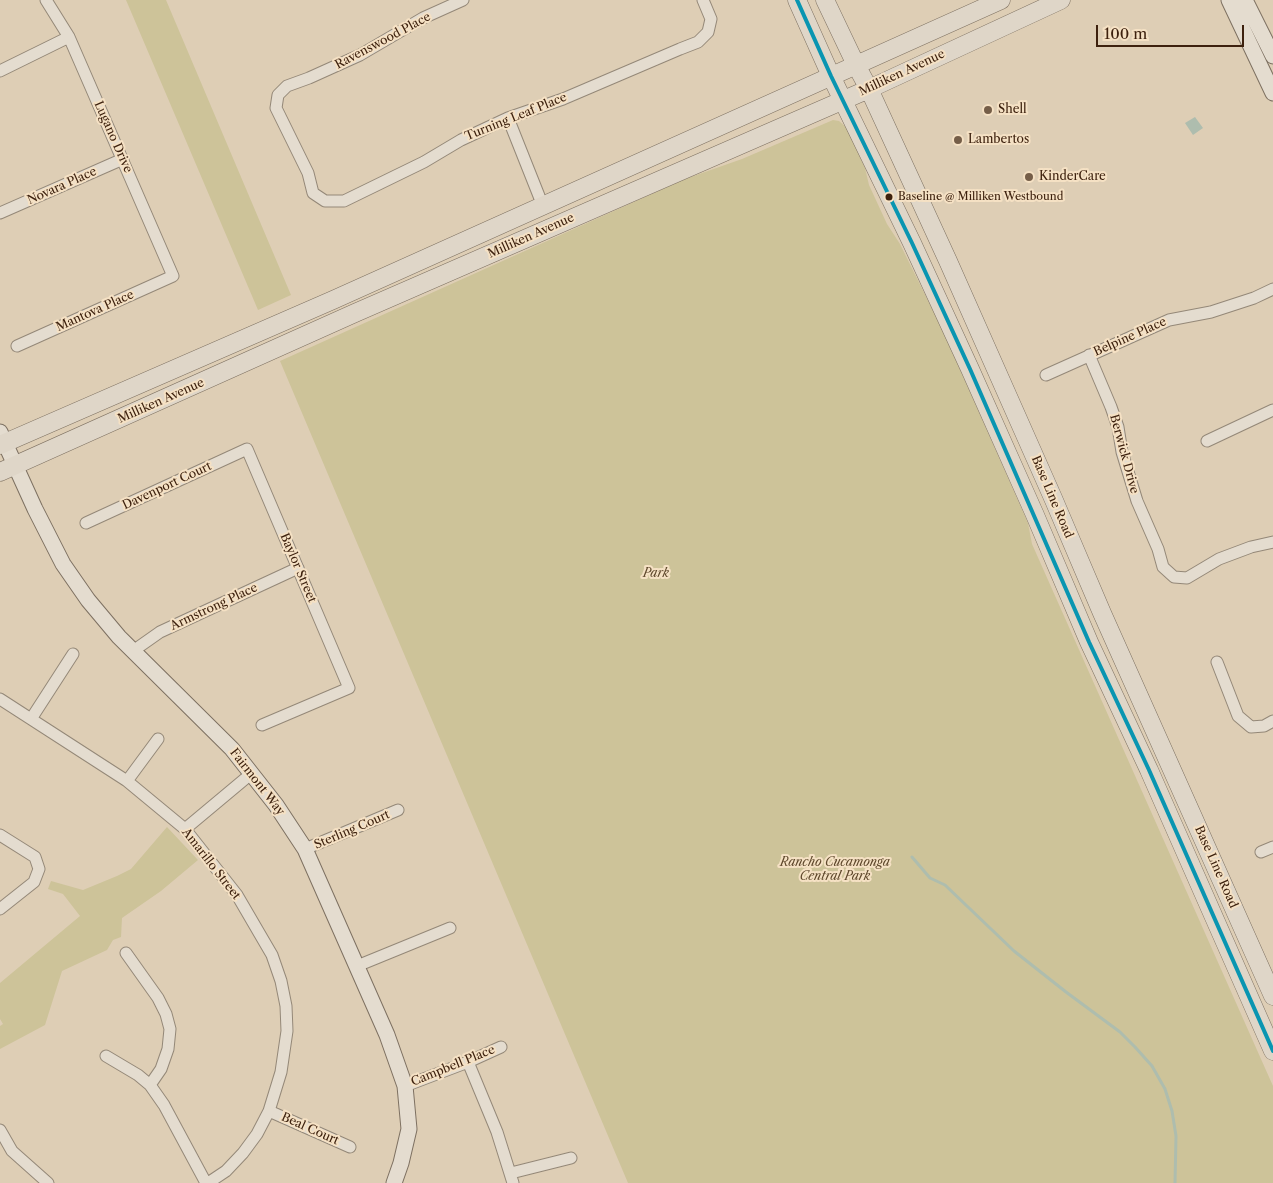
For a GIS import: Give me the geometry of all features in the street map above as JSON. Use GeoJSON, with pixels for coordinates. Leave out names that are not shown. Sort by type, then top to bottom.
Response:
{"type":"FeatureCollection","features":[{"type":"Feature","properties":{"kind":"main road","name":"Base Line Road"},"geometry":{"type":"LineString","coordinates":[[798,0],[831,76],[912,243],[970,369],[1089,642],[1149,770],[1273,1051]]}},
{"type":"Feature","properties":{"kind":"main road","name":"Base Line Road"},"geometry":{"type":"LineString","coordinates":[[825,0],[869,89],[948,261],[1054,498],[1102,613],[1273,996]]}},
{"type":"Feature","properties":{"kind":"main road","name":"Milliken Avenue"},"geometry":{"type":"LineString","coordinates":[[2,440],[340,297],[1001,0]]}},
{"type":"Feature","properties":{"kind":"main road","name":"Milliken Avenue"},"geometry":{"type":"LineString","coordinates":[[7,469],[355,313],[869,89],[1062,0]]}},
{"type":"Feature","properties":{"kind":"street","name":"Lugano Drive"},"geometry":{"type":"LineString","coordinates":[[46,0],[69,37],[173,276]]}},
{"type":"Feature","properties":{"kind":"street","name":"Ravenswood Place"},"geometry":{"type":"LineString","coordinates":[[324,201],[313,193],[308,173],[276,108],[278,95],[287,86],[360,55],[423,18],[463,0]]}},
{"type":"Feature","properties":{"kind":"street","name":"Turning Leaf Place"},"geometry":{"type":"LineString","coordinates":[[324,201],[344,201],[424,162],[461,140],[508,118],[563,99],[698,42],[708,32],[711,19],[703,0]]}},
{"type":"Feature","properties":{"kind":"street"},"geometry":{"type":"LineString","coordinates":[[1229,0],[1273,93]]}},
{"type":"Feature","properties":{"kind":"street"},"geometry":{"type":"LineString","coordinates":[[1245,0],[1273,56]]}},
{"type":"Feature","properties":{"kind":"street"},"geometry":{"type":"LineString","coordinates":[[0,71],[69,37]]}},
{"type":"Feature","properties":{"kind":"street"},"geometry":{"type":"LineString","coordinates":[[508,118],[543,206]]}},
{"type":"Feature","properties":{"kind":"street","name":"Novara Place"},"geometry":{"type":"LineString","coordinates":[[0,213],[123,159]]}},
{"type":"Feature","properties":{"kind":"street","name":"Mantova Place"},"geometry":{"type":"LineString","coordinates":[[16,346],[173,276]]}},
{"type":"Feature","properties":{"kind":"street","name":"Belpine Place"},"geometry":{"type":"LineString","coordinates":[[1046,375],[1169,320],[1211,312],[1254,298],[1273,289]]}},
{"type":"Feature","properties":{"kind":"street","name":"Berwick Drive"},"geometry":{"type":"LineString","coordinates":[[1089,355],[1118,427],[1122,452],[1137,501],[1158,549],[1163,567],[1174,577],[1187,578],[1219,559],[1251,547],[1273,542]]}},
{"type":"Feature","properties":{"kind":"street"},"geometry":{"type":"LineString","coordinates":[[1207,440],[1273,410]]}},
{"type":"Feature","properties":{"kind":"street","name":"Fairmont Way"},"geometry":{"type":"LineString","coordinates":[[2,440],[7,469],[35,509],[63,564],[88,600],[133,651],[232,749],[276,805],[305,849],[357,966],[405,1086],[408,1129],[401,1163],[394,1183]]}},
{"type":"Feature","properties":{"kind":"street","name":"Davenport Court"},"geometry":{"type":"LineString","coordinates":[[86,523],[247,449]]}},
{"type":"Feature","properties":{"kind":"street","name":"Baylor Street"},"geometry":{"type":"LineString","coordinates":[[247,449],[349,688],[262,726]]}},
{"type":"Feature","properties":{"kind":"street","name":"Armstrong Place"},"geometry":{"type":"LineString","coordinates":[[133,651],[160,632],[298,568]]}},
{"type":"Feature","properties":{"kind":"street"},"geometry":{"type":"LineString","coordinates":[[31,719],[73,654]]}},
{"type":"Feature","properties":{"kind":"street"},"geometry":{"type":"LineString","coordinates":[[1217,662],[1238,716],[1251,727],[1264,726],[1273,721]]}},
{"type":"Feature","properties":{"kind":"street","name":"Amarillo Street"},"geometry":{"type":"LineString","coordinates":[[0,700],[127,781],[185,829],[241,902],[272,955],[281,981],[286,1006],[287,1031],[281,1072],[269,1111],[257,1134],[226,1171],[207,1183]]}},
{"type":"Feature","properties":{"kind":"street"},"geometry":{"type":"LineString","coordinates":[[127,781],[158,739]]}},
{"type":"Feature","properties":{"kind":"street"},"geometry":{"type":"LineString","coordinates":[[185,829],[252,773]]}},
{"type":"Feature","properties":{"kind":"street","name":"Sterling Court"},"geometry":{"type":"LineString","coordinates":[[305,849],[398,810]]}},
{"type":"Feature","properties":{"kind":"street"},"geometry":{"type":"LineString","coordinates":[[0,835],[36,857],[39,869],[34,882],[0,909]]}},
{"type":"Feature","properties":{"kind":"street"},"geometry":{"type":"LineString","coordinates":[[1261,852],[1273,847]]}},
{"type":"Feature","properties":{"kind":"street"},"geometry":{"type":"LineString","coordinates":[[357,966],[450,928]]}},
{"type":"Feature","properties":{"kind":"street"},"geometry":{"type":"LineString","coordinates":[[126,953],[158,998],[166,1014],[170,1029],[168,1049],[161,1069],[150,1086]]}},
{"type":"Feature","properties":{"kind":"street","name":"Campbell Place"},"geometry":{"type":"LineString","coordinates":[[405,1086],[501,1047]]}},
{"type":"Feature","properties":{"kind":"street"},"geometry":{"type":"LineString","coordinates":[[106,1056],[138,1075],[150,1086],[164,1105],[207,1183]]}},
{"type":"Feature","properties":{"kind":"street"},"geometry":{"type":"LineString","coordinates":[[468,1062],[497,1132],[512,1178],[571,1158]]}},
{"type":"Feature","properties":{"kind":"street","name":"Beal Court"},"geometry":{"type":"LineString","coordinates":[[269,1111],[350,1147]]}},
{"type":"Feature","properties":{"kind":"street"},"geometry":{"type":"LineString","coordinates":[[0,1130],[12,1151],[48,1183]]}},
{"type":"Feature","properties":{"kind":"green space"},"geometry":{"type":"Polygon","coordinates":[[[126,0],[166,0],[291,295],[258,310],[126,0]]]}},
{"type":"Feature","properties":{"kind":"green space","name":"Rancho Cucamonga Central Park"},"geometry":{"type":"Polygon","coordinates":[[[833,120],[839,121],[847,128],[865,168],[869,185],[887,224],[900,244],[943,331],[1028,523],[1032,544],[1273,1086],[1273,1183],[628,1183],[280,361],[685,179],[742,159],[833,120]]]}},
{"type":"Feature","properties":{"kind":"green space"},"geometry":{"type":"Polygon","coordinates":[[[167,827],[198,860],[161,891],[122,918],[121,937],[113,940],[107,950],[62,971],[45,1025],[0,1049],[0,1026],[3,1024],[0,1019],[0,983],[80,916],[63,894],[48,889],[51,881],[83,890],[117,876],[131,869],[167,827]]]}},
{"type":"Feature","properties":{"kind":"shaded area"},"geometry":{"type":"Polygon","coordinates":[[[1195,117],[1203,128],[1193,135],[1185,123],[1195,117]]]}},
{"type":"Feature","properties":{"kind":"waterway"},"geometry":{"type":"LineString","coordinates":[[912,857],[930,878],[945,885],[1014,951],[1120,1032],[1152,1066],[1165,1089],[1172,1111],[1176,1136],[1175,1183]]}},
{"type":"Feature","properties":{"kind":"transit line"},"geometry":{"type":"LineString","coordinates":[[797,0],[970,369],[1089,642],[1149,770],[1273,1051]]}},
{"type":"Feature","properties":{"kind":"place","name":"Shell"},"geometry":{"type":"Point","coordinates":[988,110]}},
{"type":"Feature","properties":{"kind":"place","name":"Lambertos"},"geometry":{"type":"Point","coordinates":[958,140]}},
{"type":"Feature","properties":{"kind":"place","name":"KinderCare"},"geometry":{"type":"Point","coordinates":[1029,177]}},
{"type":"Feature","properties":{"kind":"place","name":"Baseline @ Milliken Westbound"},"geometry":{"type":"Point","coordinates":[889,197]}},
{"type":"Feature","properties":{"kind":"park label","name":"Park"},"geometry":{"type":"Point","coordinates":[656,574]}}]}
